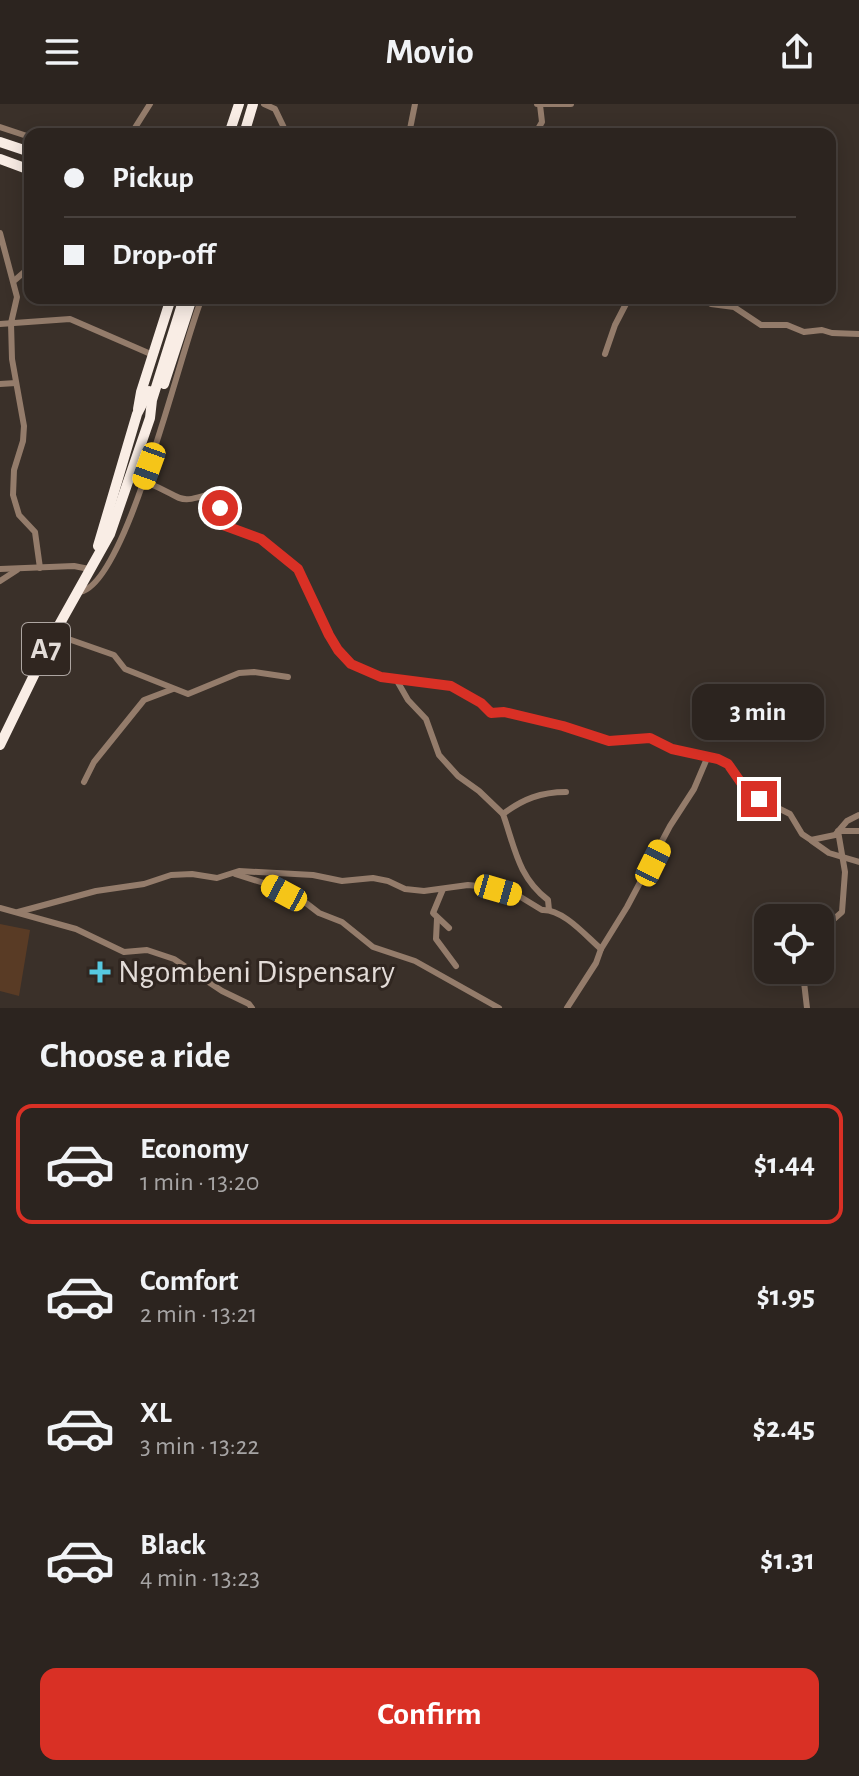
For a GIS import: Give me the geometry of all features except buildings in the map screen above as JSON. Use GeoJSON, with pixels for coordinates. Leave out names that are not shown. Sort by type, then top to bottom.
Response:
{"type":"FeatureCollection","features":[{"type":"Feature","properties":{"kind":"highway"},"geometry":{"type":"LineString","coordinates":[[225,128],[232,104]]}},
{"type":"Feature","properties":{"kind":"highway"},"geometry":{"type":"LineString","coordinates":[[231,128],[239,104]]}},
{"type":"Feature","properties":{"kind":"highway"},"geometry":{"type":"LineString","coordinates":[[238,128],[246,104]]}},
{"type":"Feature","properties":{"kind":"highway"},"geometry":{"type":"LineString","coordinates":[[246,128],[253,104]]}},
{"type":"Feature","properties":{"kind":"highway"},"geometry":{"type":"LineString","coordinates":[[0,142],[24,150]]}},
{"type":"Feature","properties":{"kind":"highway"},"geometry":{"type":"LineString","coordinates":[[0,159],[24,168]]}},
{"type":"Feature","properties":{"kind":"highway"},"geometry":{"type":"LineString","coordinates":[[137,414],[169,304]]}},
{"type":"Feature","properties":{"kind":"highway","name":"A7"},"geometry":{"type":"LineString","coordinates":[[0,745],[54,634],[110,534],[150,418],[149,400],[176,304]]}},
{"type":"Feature","properties":{"kind":"highway","name":"A7"},"geometry":{"type":"LineString","coordinates":[[96,556],[137,414],[149,400],[182,304]]}},
{"type":"Feature","properties":{"kind":"highway"},"geometry":{"type":"LineString","coordinates":[[150,418],[160,398],[190,304]]}},
{"type":"Feature","properties":{"kind":"street"},"geometry":{"type":"LineString","coordinates":[[135,128],[150,104]]}},
{"type":"Feature","properties":{"kind":"street"},"geometry":{"type":"LineString","coordinates":[[264,104],[275,109],[284,128]]}},
{"type":"Feature","properties":{"kind":"street"},"geometry":{"type":"LineString","coordinates":[[410,128],[415,104]]}},
{"type":"Feature","properties":{"kind":"street"},"geometry":{"type":"LineString","coordinates":[[538,128],[542,122],[539,104],[571,104]]}},
{"type":"Feature","properties":{"kind":"street"},"geometry":{"type":"LineString","coordinates":[[0,127],[24,135]]}},
{"type":"Feature","properties":{"kind":"street"},"geometry":{"type":"LineString","coordinates":[[0,233],[15,280],[17,297],[11,323],[12,359],[24,426],[14,470],[13,495],[19,515],[35,532],[40,568]]}},
{"type":"Feature","properties":{"kind":"street"},"geometry":{"type":"LineString","coordinates":[[15,280],[24,272]]}},
{"type":"Feature","properties":{"kind":"street"},"geometry":{"type":"LineString","coordinates":[[78,592],[84,592],[96,584],[118,549],[149,466],[200,304]]}},
{"type":"Feature","properties":{"kind":"street"},"geometry":{"type":"LineString","coordinates":[[605,354],[626,304]]}},
{"type":"Feature","properties":{"kind":"street"},"geometry":{"type":"LineString","coordinates":[[711,304],[734,307],[761,325],[787,325],[804,332],[822,330],[859,334]]}},
{"type":"Feature","properties":{"kind":"street"},"geometry":{"type":"LineString","coordinates":[[0,324],[70,319],[153,355]]}},
{"type":"Feature","properties":{"kind":"street"},"geometry":{"type":"LineString","coordinates":[[0,384],[16,383]]}},
{"type":"Feature","properties":{"kind":"street"},"geometry":{"type":"LineString","coordinates":[[149,466],[148,483],[180,500],[189,501],[216,492],[223,525],[261,539],[302,573],[311,601],[338,650],[351,664],[381,677],[451,686],[481,703],[491,713],[504,712],[609,741],[650,738],[672,749],[708,756],[728,764],[754,796],[785,810],[802,834],[829,853],[859,862]]}},
{"type":"Feature","properties":{"kind":"street"},"geometry":{"type":"LineString","coordinates":[[0,569],[74,566],[89,569]]}},
{"type":"Feature","properties":{"kind":"street"},"geometry":{"type":"LineString","coordinates":[[0,581],[17,570]]}},
{"type":"Feature","properties":{"kind":"street"},"geometry":{"type":"LineString","coordinates":[[54,634],[114,655],[125,669],[191,694],[239,673],[288,677]]}},
{"type":"Feature","properties":{"kind":"street"},"geometry":{"type":"LineString","coordinates":[[395,678],[408,700],[426,719],[439,755],[458,776],[503,814],[522,873],[548,900],[549,910]]}},
{"type":"Feature","properties":{"kind":"street"},"geometry":{"type":"LineString","coordinates":[[84,782],[94,762],[136,708],[144,700],[173,689]]}},
{"type":"Feature","properties":{"kind":"street"},"geometry":{"type":"LineString","coordinates":[[567,1008],[596,963],[670,826],[694,789],[708,756]]}},
{"type":"Feature","properties":{"kind":"street"},"geometry":{"type":"LineString","coordinates":[[503,814],[516,804],[544,792],[566,792]]}},
{"type":"Feature","properties":{"kind":"street"},"geometry":{"type":"LineString","coordinates":[[811,840],[835,835],[847,821],[859,815]]}},
{"type":"Feature","properties":{"kind":"street"},"geometry":{"type":"LineString","coordinates":[[838,831],[859,831]]}},
{"type":"Feature","properties":{"kind":"street"},"geometry":{"type":"LineString","coordinates":[[834,919],[842,912],[845,872],[838,831]]}},
{"type":"Feature","properties":{"kind":"street"},"geometry":{"type":"LineString","coordinates":[[18,912],[96,891],[144,884],[171,875],[217,878],[239,871],[313,875],[342,881],[373,878],[405,889],[443,889],[468,885],[519,896],[565,919],[601,949]]}},
{"type":"Feature","properties":{"kind":"street"},"geometry":{"type":"LineString","coordinates":[[231,874],[267,884],[306,903],[319,913],[342,922],[373,947],[415,961],[499,1008]]}},
{"type":"Feature","properties":{"kind":"street"},"geometry":{"type":"LineString","coordinates":[[443,889],[433,910],[437,919],[436,939],[456,966]]}},
{"type":"Feature","properties":{"kind":"street"},"geometry":{"type":"LineString","coordinates":[[0,908],[76,929],[124,952],[147,950],[174,959],[252,1008]]}},
{"type":"Feature","properties":{"kind":"street"},"geometry":{"type":"LineString","coordinates":[[437,919],[449,928]]}},
{"type":"Feature","properties":{"kind":"street"},"geometry":{"type":"LineString","coordinates":[[804,984],[807,1008]]}},
{"type":"Feature","properties":{"kind":"shaded area"},"geometry":{"type":"Polygon","coordinates":[[[0,924],[30,930],[19,996],[0,991],[0,924]]]}},
{"type":"Feature","properties":{"kind":"place","name":"Ngombeni Dispensary"},"geometry":{"type":"Point","coordinates":[100,972]}},
{"type":"Feature","properties":{"kind":"route"},"geometry":{"type":"LineString","coordinates":[[220,508],[223,525],[257,536],[302,573],[311,601],[329,635],[351,664],[381,677],[451,686],[481,703],[491,713],[504,712],[609,741],[650,738],[672,749],[718,759],[728,764],[744,787],[759,799]]}}]}
